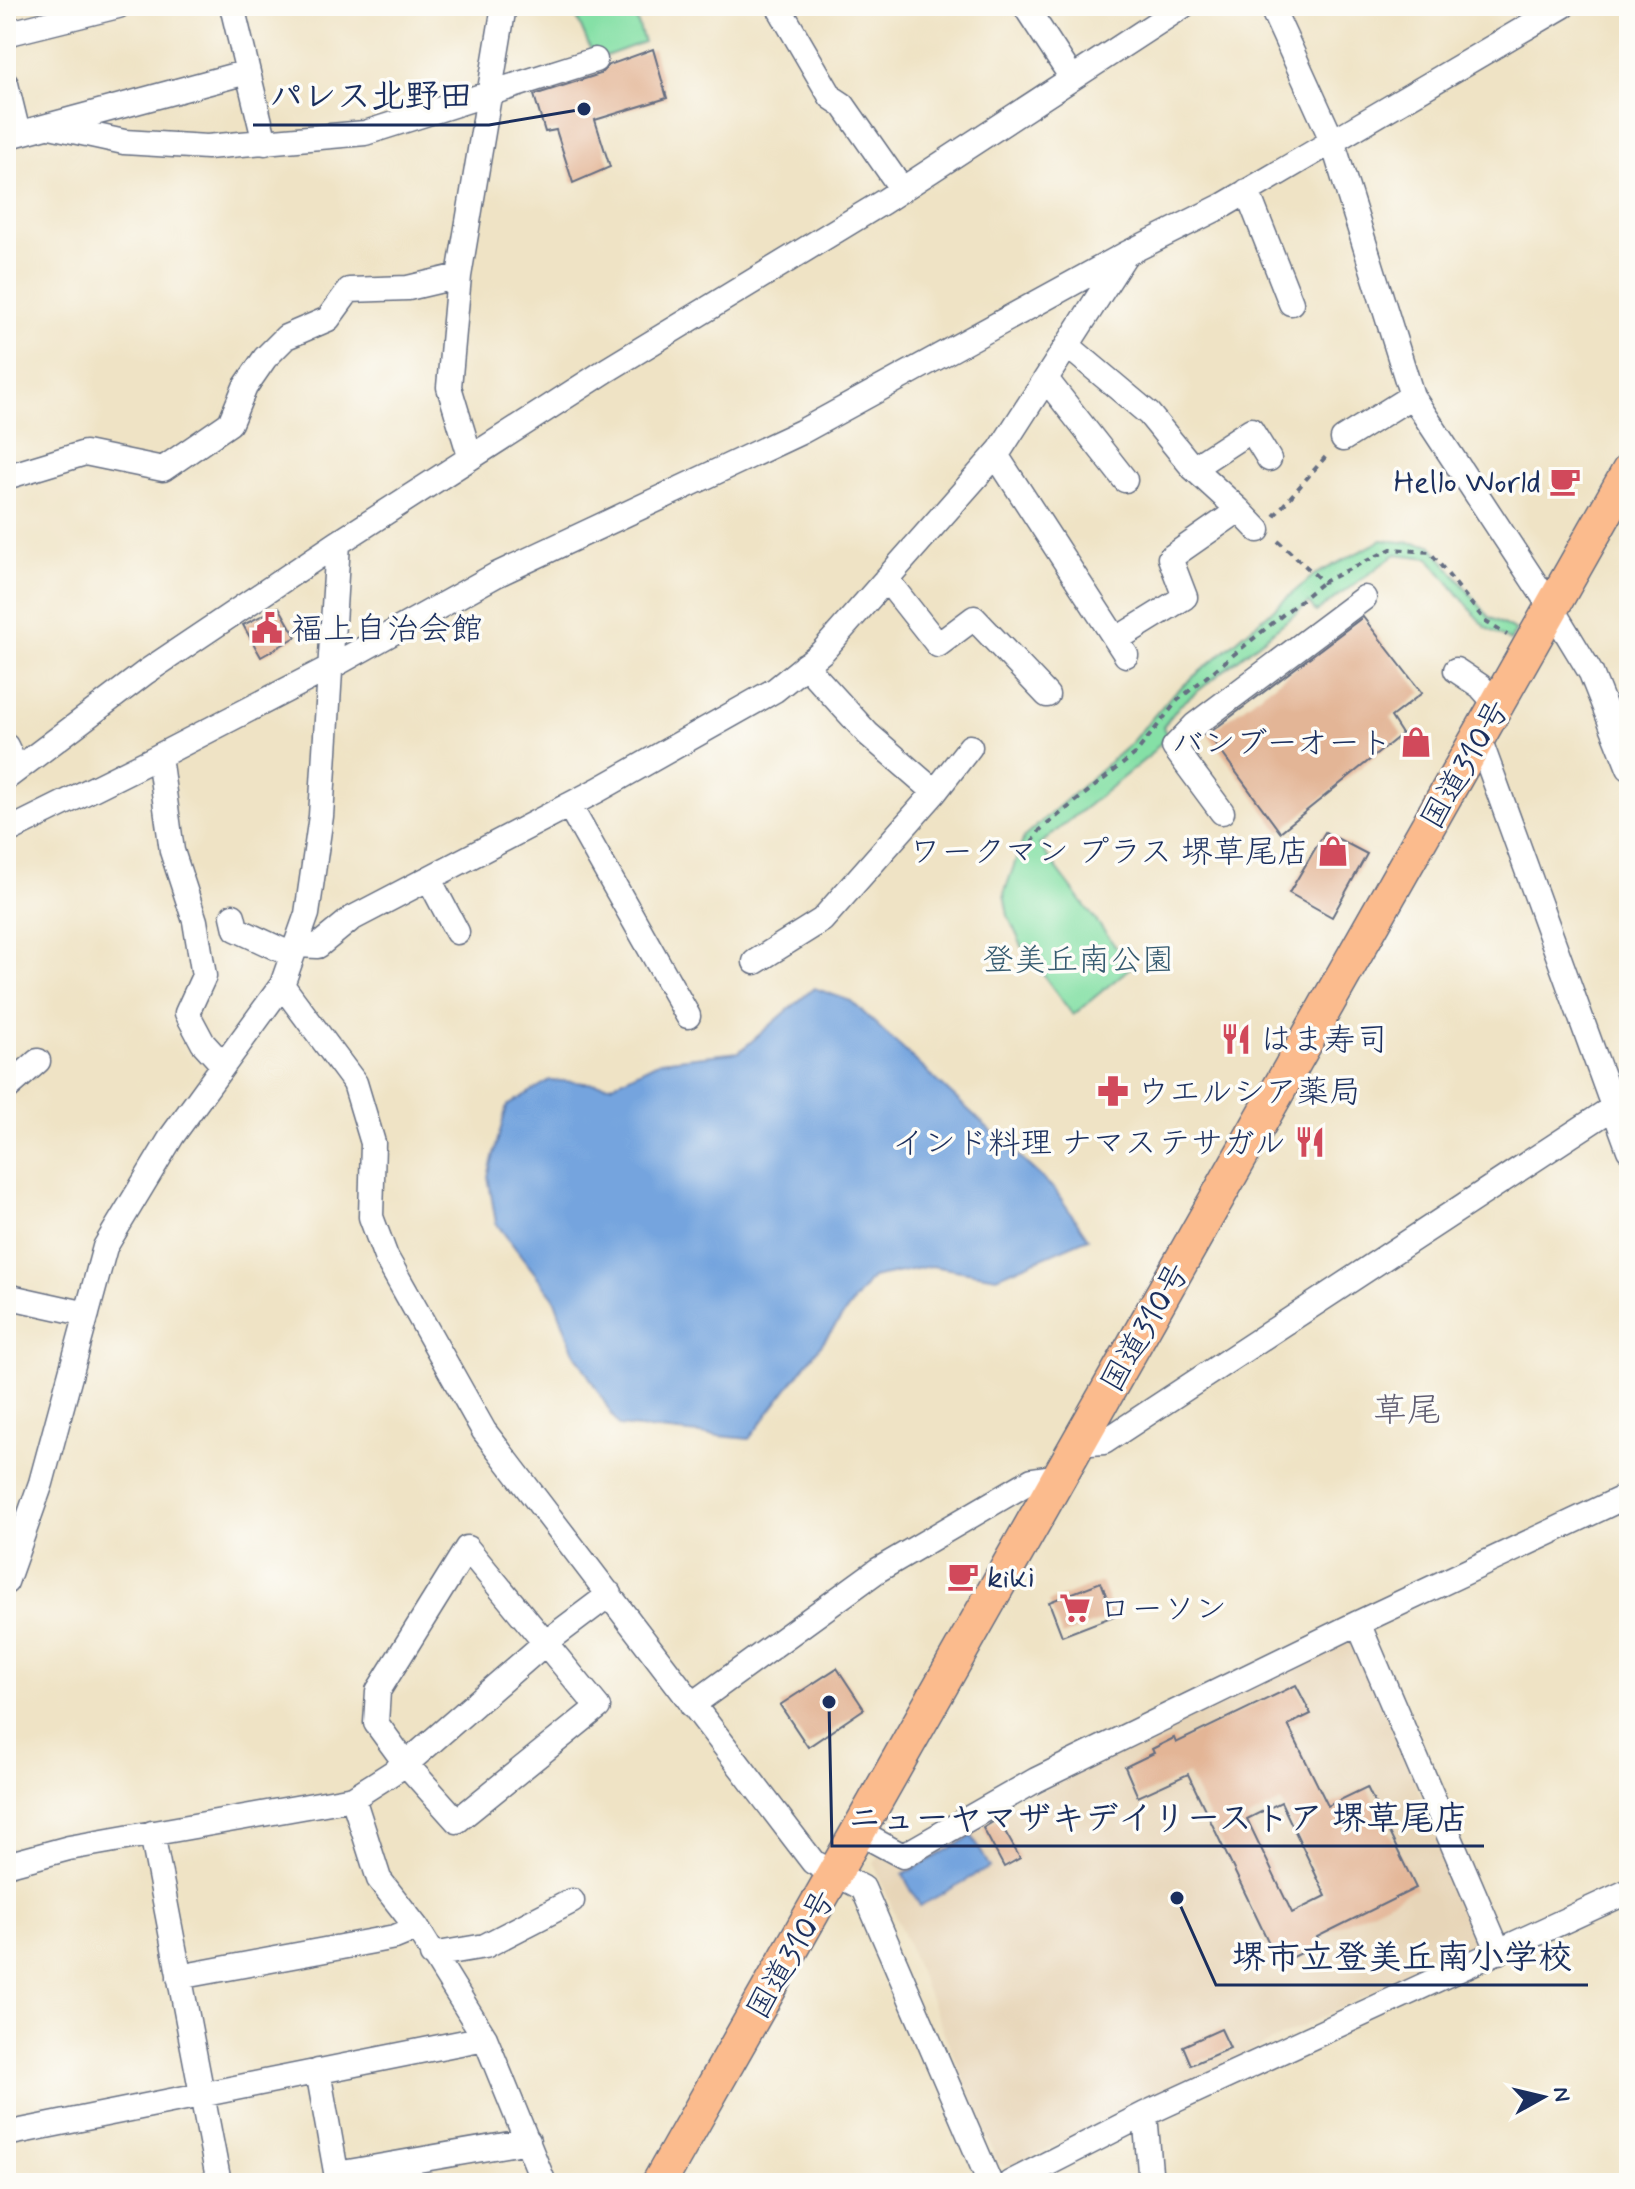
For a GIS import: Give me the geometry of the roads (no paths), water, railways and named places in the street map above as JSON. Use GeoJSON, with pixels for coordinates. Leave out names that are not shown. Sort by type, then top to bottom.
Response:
{"type":"FeatureCollection","features":[{"type":"Feature","properties":{"kind":"highway","name":"国道310号"},"geometry":{"type":"LineString","coordinates":[[659,2183],[1629,471]]}},
{"type":"Feature","properties":{"kind":"street"},"geometry":{"type":"LineString","coordinates":[[6,34],[118,6]]}},
{"type":"Feature","properties":{"kind":"street"},"geometry":{"type":"LineString","coordinates":[[232,6],[265,143]]}},
{"type":"Feature","properties":{"kind":"street"},"geometry":{"type":"LineString","coordinates":[[470,456],[449,387],[459,276],[504,6]]}},
{"type":"Feature","properties":{"kind":"street"},"geometry":{"type":"LineString","coordinates":[[778,6],[831,97],[843,105],[901,188]]}},
{"type":"Feature","properties":{"kind":"street"},"geometry":{"type":"LineString","coordinates":[[1025,6],[1072,78]]}},
{"type":"Feature","properties":{"kind":"street"},"geometry":{"type":"LineString","coordinates":[[6,746],[12,774],[146,672],[470,456],[901,188],[1183,6]]}},
{"type":"Feature","properties":{"kind":"street"},"geometry":{"type":"LineString","coordinates":[[1271,6],[1332,140],[1412,396],[1591,673],[1629,768]]}},
{"type":"Feature","properties":{"kind":"street"},"geometry":{"type":"LineString","coordinates":[[6,832],[329,668],[496,575],[801,432],[1247,191],[1563,6]]}},
{"type":"Feature","properties":{"kind":"street"},"geometry":{"type":"LineString","coordinates":[[50,126],[124,142],[207,147],[365,133],[595,60]]}},
{"type":"Feature","properties":{"kind":"street"},"geometry":{"type":"LineString","coordinates":[[6,84],[12,135],[247,72]]}},
{"type":"Feature","properties":{"kind":"street"},"geometry":{"type":"LineString","coordinates":[[1247,191],[1291,303]]}},
{"type":"Feature","properties":{"kind":"street"},"geometry":{"type":"LineString","coordinates":[[233,916],[236,929],[294,950],[318,946],[351,919],[430,881],[775,690],[822,652],[996,455],[1126,254]]}},
{"type":"Feature","properties":{"kind":"street"},"geometry":{"type":"LineString","coordinates":[[6,477],[85,453],[163,469],[230,423],[245,387],[265,358],[286,337],[328,319],[349,290],[408,288],[459,276]]}},
{"type":"Feature","properties":{"kind":"street"},"geometry":{"type":"LineString","coordinates":[[1068,346],[1149,414],[1193,468],[1258,530]]}},
{"type":"Feature","properties":{"kind":"street"},"geometry":{"type":"LineString","coordinates":[[1046,379],[1125,480]]}},
{"type":"Feature","properties":{"kind":"street"},"geometry":{"type":"LineString","coordinates":[[1343,439],[1412,396]]}},
{"type":"Feature","properties":{"kind":"street"},"geometry":{"type":"LineString","coordinates":[[1193,468],[1251,430],[1269,459]]}},
{"type":"Feature","properties":{"kind":"street"},"geometry":{"type":"LineString","coordinates":[[996,455],[1122,647],[1185,597],[1170,558],[1239,510]]}},
{"type":"Feature","properties":{"kind":"street"},"geometry":{"type":"LineString","coordinates":[[6,1582],[41,1483],[105,1247],[172,1136],[282,985],[307,914],[321,816],[338,543]]}},
{"type":"Feature","properties":{"kind":"street"},"geometry":{"type":"LineString","coordinates":[[886,579],[938,645],[974,618],[1047,695]]}},
{"type":"Feature","properties":{"kind":"street"},"geometry":{"type":"LineString","coordinates":[[1222,812],[1174,747],[1195,725],[1364,598]]}},
{"type":"Feature","properties":{"kind":"street"},"geometry":{"type":"LineString","coordinates":[[805,665],[868,734],[935,792]]}},
{"type":"Feature","properties":{"kind":"street"},"geometry":{"type":"LineString","coordinates":[[1456,670],[1480,686],[1497,705]]}},
{"type":"Feature","properties":{"kind":"street"},"geometry":{"type":"LineString","coordinates":[[1479,738],[1621,1101],[1629,1150]]}},
{"type":"Feature","properties":{"kind":"street"},"geometry":{"type":"LineString","coordinates":[[755,962],[822,920],[935,792],[970,747]]}},
{"type":"Feature","properties":{"kind":"street"},"geometry":{"type":"LineString","coordinates":[[159,756],[172,851],[195,921],[204,976],[187,1013],[203,1043],[223,1065]]}},
{"type":"Feature","properties":{"kind":"street"},"geometry":{"type":"LineString","coordinates":[[569,805],[688,1016]]}},
{"type":"Feature","properties":{"kind":"street"},"geometry":{"type":"LineString","coordinates":[[430,881],[457,932]]}},
{"type":"Feature","properties":{"kind":"street"},"geometry":{"type":"LineString","coordinates":[[282,985],[355,1083],[373,1143],[371,1217],[386,1257],[484,1431],[813,1862],[863,1888],[990,2183]]}},
{"type":"Feature","properties":{"kind":"street"},"geometry":{"type":"LineString","coordinates":[[6,1089],[38,1061]]}},
{"type":"Feature","properties":{"kind":"street"},"geometry":{"type":"LineString","coordinates":[[1077,1444],[1104,1442],[1621,1101]]}},
{"type":"Feature","properties":{"kind":"street"},"geometry":{"type":"LineString","coordinates":[[6,1296],[87,1314]]}},
{"type":"Feature","properties":{"kind":"street"},"geometry":{"type":"LineString","coordinates":[[692,1705],[878,1570],[1032,1480],[1059,1476]]}},
{"type":"Feature","properties":{"kind":"street"},"geometry":{"type":"LineString","coordinates":[[860,1833],[903,1856],[1036,1780],[1629,1495]]}},
{"type":"Feature","properties":{"kind":"street"},"geometry":{"type":"LineString","coordinates":[[467,1548],[598,1707],[457,1821],[406,1764],[376,1723],[378,1691],[467,1548]]}},
{"type":"Feature","properties":{"kind":"street"},"geometry":{"type":"LineString","coordinates":[[6,1865],[69,1848],[353,1798],[406,1764],[545,1643],[610,1594]]}},
{"type":"Feature","properties":{"kind":"street"},"geometry":{"type":"LineString","coordinates":[[1358,1623],[1499,1952]]}},
{"type":"Feature","properties":{"kind":"street"},"geometry":{"type":"LineString","coordinates":[[353,1798],[379,1879],[417,1928],[485,2038],[544,2183]]}},
{"type":"Feature","properties":{"kind":"street"},"geometry":{"type":"LineString","coordinates":[[152,1833],[219,2183]]}},
{"type":"Feature","properties":{"kind":"street"},"geometry":{"type":"LineString","coordinates":[[1010,2183],[1145,2114],[1629,1891]]}},
{"type":"Feature","properties":{"kind":"street"},"geometry":{"type":"LineString","coordinates":[[432,1955],[485,1946],[572,1901]]}},
{"type":"Feature","properties":{"kind":"street"},"geometry":{"type":"LineString","coordinates":[[179,1977],[395,1937],[417,1928]]}},
{"type":"Feature","properties":{"kind":"street"},"geometry":{"type":"LineString","coordinates":[[6,2134],[485,2038]]}},
{"type":"Feature","properties":{"kind":"street"},"geometry":{"type":"LineString","coordinates":[[318,2071],[338,2178],[528,2141]]}},
{"type":"Feature","properties":{"kind":"street"},"geometry":{"type":"LineString","coordinates":[[1145,2114],[1151,2183]]}},
{"type":"Feature","properties":{"kind":"water"},"geometry":{"type":"Polygon","coordinates":[[[814,988],[851,1001],[1055,1190],[1088,1238],[997,1277],[931,1266],[872,1278],[749,1439],[619,1426],[573,1350],[554,1298],[496,1223],[488,1176],[507,1106],[550,1080],[611,1085],[660,1061],[739,1052],[814,988]]]}},
{"type":"Feature","properties":{"kind":"water"},"geometry":{"type":"Polygon","coordinates":[[[972,1836],[990,1867],[920,1906],[903,1875],[972,1836]]]}},
{"type":"Feature","properties":{"kind":"place","name":"パレス北野田"},"geometry":{"type":"Point","coordinates":[584,109]}},
{"type":"Feature","properties":{"kind":"place","name":"Hello World"},"geometry":{"type":"Point","coordinates":[1565,481]}},
{"type":"Feature","properties":{"kind":"place","name":"福上自治会館"},"geometry":{"type":"Point","coordinates":[267,628]}},
{"type":"Feature","properties":{"kind":"place","name":"バンブーオート"},"geometry":{"type":"Point","coordinates":[1416,742]}},
{"type":"Feature","properties":{"kind":"place","name":"ワークマン プラス 堺草尾店"},"geometry":{"type":"Point","coordinates":[1333,851]}},
{"type":"Feature","properties":{"kind":"place","name":"はま寿司"},"geometry":{"type":"Point","coordinates":[1236,1039]}},
{"type":"Feature","properties":{"kind":"place","name":"ウエルシア薬局"},"geometry":{"type":"Point","coordinates":[1113,1091]}},
{"type":"Feature","properties":{"kind":"place","name":"インド料理 ナマステサガル"},"geometry":{"type":"Point","coordinates":[1310,1142]}},
{"type":"Feature","properties":{"kind":"place","name":"kiki"},"geometry":{"type":"Point","coordinates":[963,1576]}},
{"type":"Feature","properties":{"kind":"place","name":"ローソン"},"geometry":{"type":"Point","coordinates":[1075,1608]}},
{"type":"Feature","properties":{"kind":"place","name":"ニューヤマザキデイリーストア 堺草尾店"},"geometry":{"type":"Point","coordinates":[829,1702]}},
{"type":"Feature","properties":{"kind":"place","name":"堺市立登美丘南小学校"},"geometry":{"type":"Point","coordinates":[1177,1898]}},
{"type":"Feature","properties":{"kind":"district","name":"草尾"},"geometry":{"type":"Point","coordinates":[1407,1409]}},
{"type":"Feature","properties":{"kind":"park label","name":"登美丘南公園"},"geometry":{"type":"Point","coordinates":[1078,959]}}]}
